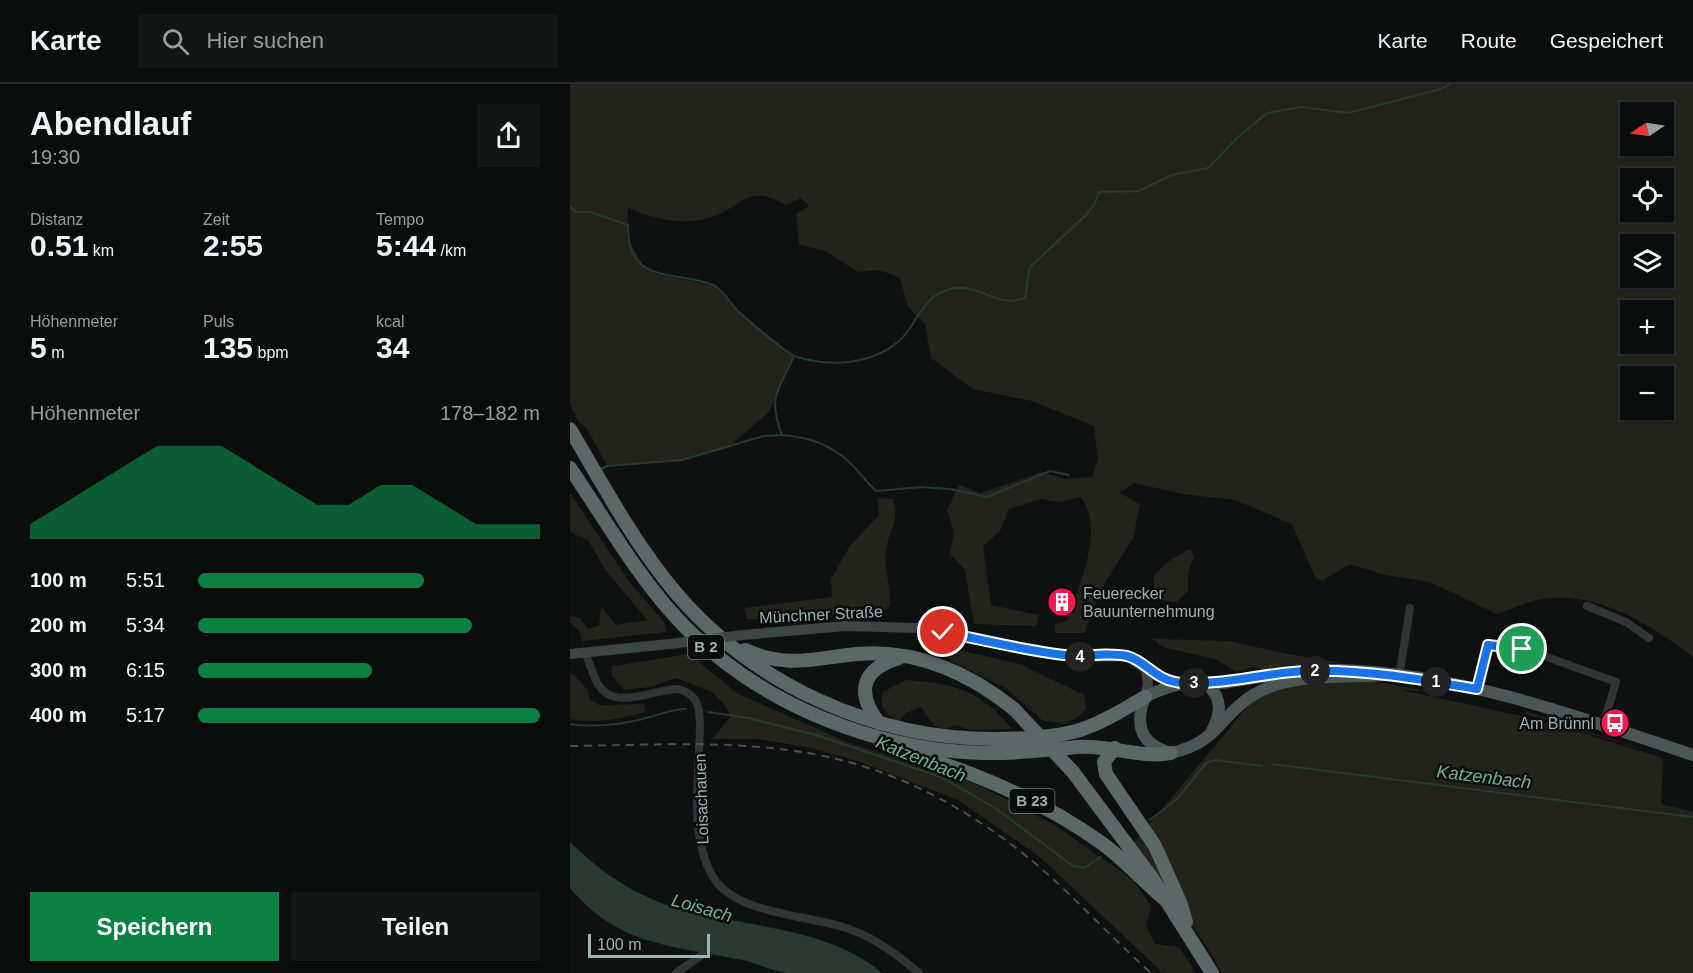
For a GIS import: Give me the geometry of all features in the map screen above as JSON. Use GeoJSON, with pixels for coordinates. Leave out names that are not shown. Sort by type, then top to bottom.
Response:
{"type":"FeatureCollection","features":[{"type":"Feature","properties":{"kind":"highway","name":"B 2"},"geometry":{"type":"LineString","coordinates":[[570,429],[607,492],[676,593],[731,647],[781,681],[877,730],[951,737],[1036,738],[1079,730],[1112,717],[1145,697]]}},
{"type":"Feature","properties":{"kind":"highway","name":"B 2"},"geometry":{"type":"LineString","coordinates":[[574,473],[650,585],[706,647],[733,668],[772,692],[820,716],[949,751],[1038,753],[1096,746],[1155,754],[1171,753]]}},
{"type":"Feature","properties":{"kind":"highway","name":"B 23"},"geometry":{"type":"LineString","coordinates":[[731,647],[789,663],[873,653],[903,656],[933,663],[984,686],[1014,709],[1073,772],[1168,902],[1212,973]]}},
{"type":"Feature","properties":{"kind":"highway"},"geometry":{"type":"LineString","coordinates":[[877,730],[866,701],[868,678],[876,667],[903,656]]}},
{"type":"Feature","properties":{"kind":"highway","name":"B 23"},"geometry":{"type":"LineString","coordinates":[[877,730],[890,747],[978,777],[1043,806],[1104,845],[1168,902]]}},
{"type":"Feature","properties":{"kind":"highway","name":"B 23"},"geometry":{"type":"LineString","coordinates":[[1115,748],[1104,762],[1106,774],[1155,846],[1180,902],[1190,936]]}},
{"type":"Feature","properties":{"kind":"main road","name":"B 2"},"geometry":{"type":"LineString","coordinates":[[1145,697],[1185,684],[1272,680],[1342,670],[1399,676],[1477,689],[1693,755]]}},
{"type":"Feature","properties":{"kind":"main road","name":"B 2"},"geometry":{"type":"LineString","coordinates":[[1171,753],[1194,746],[1210,735],[1272,680]]}},
{"type":"Feature","properties":{"kind":"main road"},"geometry":{"type":"LineString","coordinates":[[1208,684],[1217,697],[1220,707],[1210,735]]}},
{"type":"Feature","properties":{"kind":"main road"},"geometry":{"type":"LineString","coordinates":[[1145,697],[1139,720],[1143,736],[1151,745],[1171,753]]}},
{"type":"Feature","properties":{"kind":"street"},"geometry":{"type":"LineString","coordinates":[[1587,606],[1626,622],[1649,638]]}},
{"type":"Feature","properties":{"kind":"street"},"geometry":{"type":"LineString","coordinates":[[1399,676],[1410,608]]}},
{"type":"Feature","properties":{"kind":"street","name":"Münchner Straße"},"geometry":{"type":"LineString","coordinates":[[570,654],[845,626],[918,628],[1036,652],[1080,657],[1126,656],[1163,679],[1185,684]]}},
{"type":"Feature","properties":{"kind":"street"},"geometry":{"type":"LineString","coordinates":[[1477,689],[1488,645],[1536,653],[1616,682],[1603,726]]}},
{"type":"Feature","properties":{"kind":"street","name":"Loisachauen"},"geometry":{"type":"LineString","coordinates":[[585,653],[598,686],[611,695],[627,698],[678,690],[687,692],[694,699],[700,720],[699,834],[703,857],[719,886],[737,899],[758,906],[848,928],[888,948],[920,973]]}},
{"type":"Feature","properties":{"kind":"street"},"geometry":{"type":"LineString","coordinates":[[1145,697],[1148,684],[1146,669]]}},
{"type":"Feature","properties":{"kind":"street"},"geometry":{"type":"LineString","coordinates":[[676,973],[702,955]]}},
{"type":"Feature","properties":{"kind":"shaded area"},"geometry":{"type":"Polygon","coordinates":[[[570,84],[1693,84],[1693,657],[1641,622],[1603,605],[1582,600],[1541,599],[1497,614],[1430,582],[1385,575],[1350,564],[1323,580],[1316,579],[1292,524],[1235,500],[1183,494],[1134,483],[1120,493],[1140,504],[1133,538],[1105,583],[1084,633],[1055,633],[1055,625],[1067,621],[1087,558],[1091,526],[1088,511],[1081,497],[1059,502],[1041,499],[1009,509],[1000,531],[983,546],[991,605],[1038,615],[1036,626],[974,624],[965,570],[950,554],[954,532],[947,510],[959,485],[980,493],[1042,472],[1065,479],[1092,477],[1098,459],[1094,426],[1032,401],[973,389],[931,358],[925,324],[908,307],[900,278],[880,270],[858,272],[825,251],[799,244],[796,214],[809,206],[801,198],[786,205],[762,196],[754,196],[714,216],[692,221],[659,218],[628,208],[627,237],[642,264],[656,274],[715,286],[725,294],[735,308],[794,356],[769,412],[726,449],[682,460],[607,466],[586,427],[579,422],[570,404],[570,84]]]}},
{"type":"Feature","properties":{"kind":"shaded area"},"geometry":{"type":"Polygon","coordinates":[[[570,493],[628,580],[664,622],[666,632],[582,641],[579,631],[570,622],[570,616],[580,618],[588,629],[599,626],[601,606],[616,625],[647,620],[605,569],[588,540],[570,532],[570,493]]]}},
{"type":"Feature","properties":{"kind":"shaded area"},"geometry":{"type":"Polygon","coordinates":[[[877,498],[893,499],[895,507],[895,519],[885,555],[890,606],[885,610],[782,619],[747,619],[744,608],[832,597],[831,579],[850,546],[879,515],[877,498]]]}},
{"type":"Feature","properties":{"kind":"shaded area"},"geometry":{"type":"Polygon","coordinates":[[[1190,549],[1194,557],[1188,572],[1188,591],[1177,602],[1164,601],[1154,593],[1154,576],[1166,563],[1190,549]]]}},
{"type":"Feature","properties":{"kind":"shaded area"},"geometry":{"type":"Polygon","coordinates":[[[1152,639],[1229,641],[1344,663],[1299,665],[1264,670],[1252,667],[1236,672],[1218,660],[1163,647],[1152,639]]]}},
{"type":"Feature","properties":{"kind":"shaded area"},"geometry":{"type":"Polygon","coordinates":[[[936,645],[1020,664],[1084,695],[1086,709],[1078,717],[1064,724],[1042,720],[1007,689],[926,648],[936,645]]]}},
{"type":"Feature","properties":{"kind":"shaded area"},"geometry":{"type":"Polygon","coordinates":[[[689,654],[738,694],[847,742],[973,783],[1059,828],[1133,880],[1151,906],[1146,926],[1155,944],[1179,947],[1196,973],[1163,973],[1040,857],[958,800],[858,761],[807,747],[757,739],[712,739],[731,716],[724,704],[712,692],[676,678],[650,687],[624,690],[612,676],[612,666],[689,654]]]}},
{"type":"Feature","properties":{"kind":"shaded area"},"geometry":{"type":"Polygon","coordinates":[[[570,674],[574,675],[587,689],[590,700],[599,705],[644,704],[645,712],[598,721],[570,719],[570,674]]]}},
{"type":"Feature","properties":{"kind":"shaded area"},"geometry":{"type":"Polygon","coordinates":[[[906,680],[923,681],[966,691],[990,706],[1012,729],[970,730],[957,725],[942,729],[934,725],[921,707],[906,713],[898,722],[884,710],[883,692],[906,680]]]}},
{"type":"Feature","properties":{"kind":"shaded area"},"geometry":{"type":"Polygon","coordinates":[[[1371,681],[1427,691],[1401,690],[1540,720],[1663,758],[1661,804],[1693,812],[1693,973],[1222,973],[1179,909],[1126,852],[1254,699],[1289,684],[1371,681]]]}},
{"type":"Feature","properties":{"kind":"shaded area"},"geometry":{"type":"Polygon","coordinates":[[[1525,711],[1667,757],[1526,714],[1525,711]]]}},
{"type":"Feature","properties":{"kind":"shaded area"},"geometry":{"type":"Polygon","coordinates":[[[570,842],[622,884],[651,899],[683,910],[813,938],[862,958],[882,973],[786,973],[742,960],[670,946],[628,933],[608,922],[570,888],[570,842]]]}},
{"type":"Feature","properties":{"kind":"waterway"},"geometry":{"type":"LineString","coordinates":[[794,356],[837,363],[852,362],[880,353],[903,337],[930,300],[954,288],[974,290],[1003,300],[1014,301],[1025,298],[1030,267],[1086,215],[1095,203],[1099,192],[1139,191],[1172,175],[1208,168],[1237,138],[1267,113],[1302,107],[1348,113],[1441,89],[1450,84]]}},
{"type":"Feature","properties":{"kind":"waterway"},"geometry":{"type":"LineString","coordinates":[[570,206],[576,212],[590,212],[628,225],[630,245],[636,259],[646,268],[658,273],[715,286],[751,323],[794,356],[775,402],[775,411],[782,435],[764,436],[682,460],[607,466],[599,470]]}},
{"type":"Feature","properties":{"kind":"waterway"},"geometry":{"type":"LineString","coordinates":[[782,435],[810,440],[835,451],[854,466],[876,491],[921,487],[949,489],[987,497],[1050,471],[1069,475]]}},
{"type":"Feature","properties":{"kind":"waterway","name":"Katzenbach"},"geometry":{"type":"LineString","coordinates":[[570,724],[589,726],[620,723],[686,709]]}},
{"type":"Feature","properties":{"kind":"waterway","name":"Katzenbach"},"geometry":{"type":"LineString","coordinates":[[709,712],[748,718],[816,735],[941,777],[995,808],[1073,866],[1084,868],[1101,857]]}},
{"type":"Feature","properties":{"kind":"waterway","name":"Katzenbach"},"geometry":{"type":"LineString","coordinates":[[1150,820],[1177,799],[1206,763],[1215,760],[1262,766]]}},
{"type":"Feature","properties":{"kind":"waterway","name":"Katzenbach"},"geometry":{"type":"LineString","coordinates":[[1272,764],[1693,817]]}},
{"type":"Feature","properties":{"kind":"railway"},"geometry":{"type":"LineString","coordinates":[[570,746],[706,744],[774,748],[841,760],[891,776],[938,798],[1004,839],[1058,883],[1151,973]]}},
{"type":"Feature","properties":{"kind":"place","name":"Feuerecker Bauunternehmung"},"geometry":{"type":"Point","coordinates":[1062,602]}},
{"type":"Feature","properties":{"kind":"place","name":"Am Brünnl"},"geometry":{"type":"Point","coordinates":[1615,723]}},
{"type":"Feature","properties":{"kind":"route"},"geometry":{"type":"LineString","coordinates":[[943,632],[1036,652],[1080,657],[1126,656],[1134,659],[1157,676],[1185,684],[1216,684],[1273,674],[1342,670],[1477,689],[1488,645],[1522,649]]}},
{"type":"Feature","properties":{"kind":"water label","name":"Loisach"},"geometry":{"type":"Point","coordinates":[702,908]}}]}
